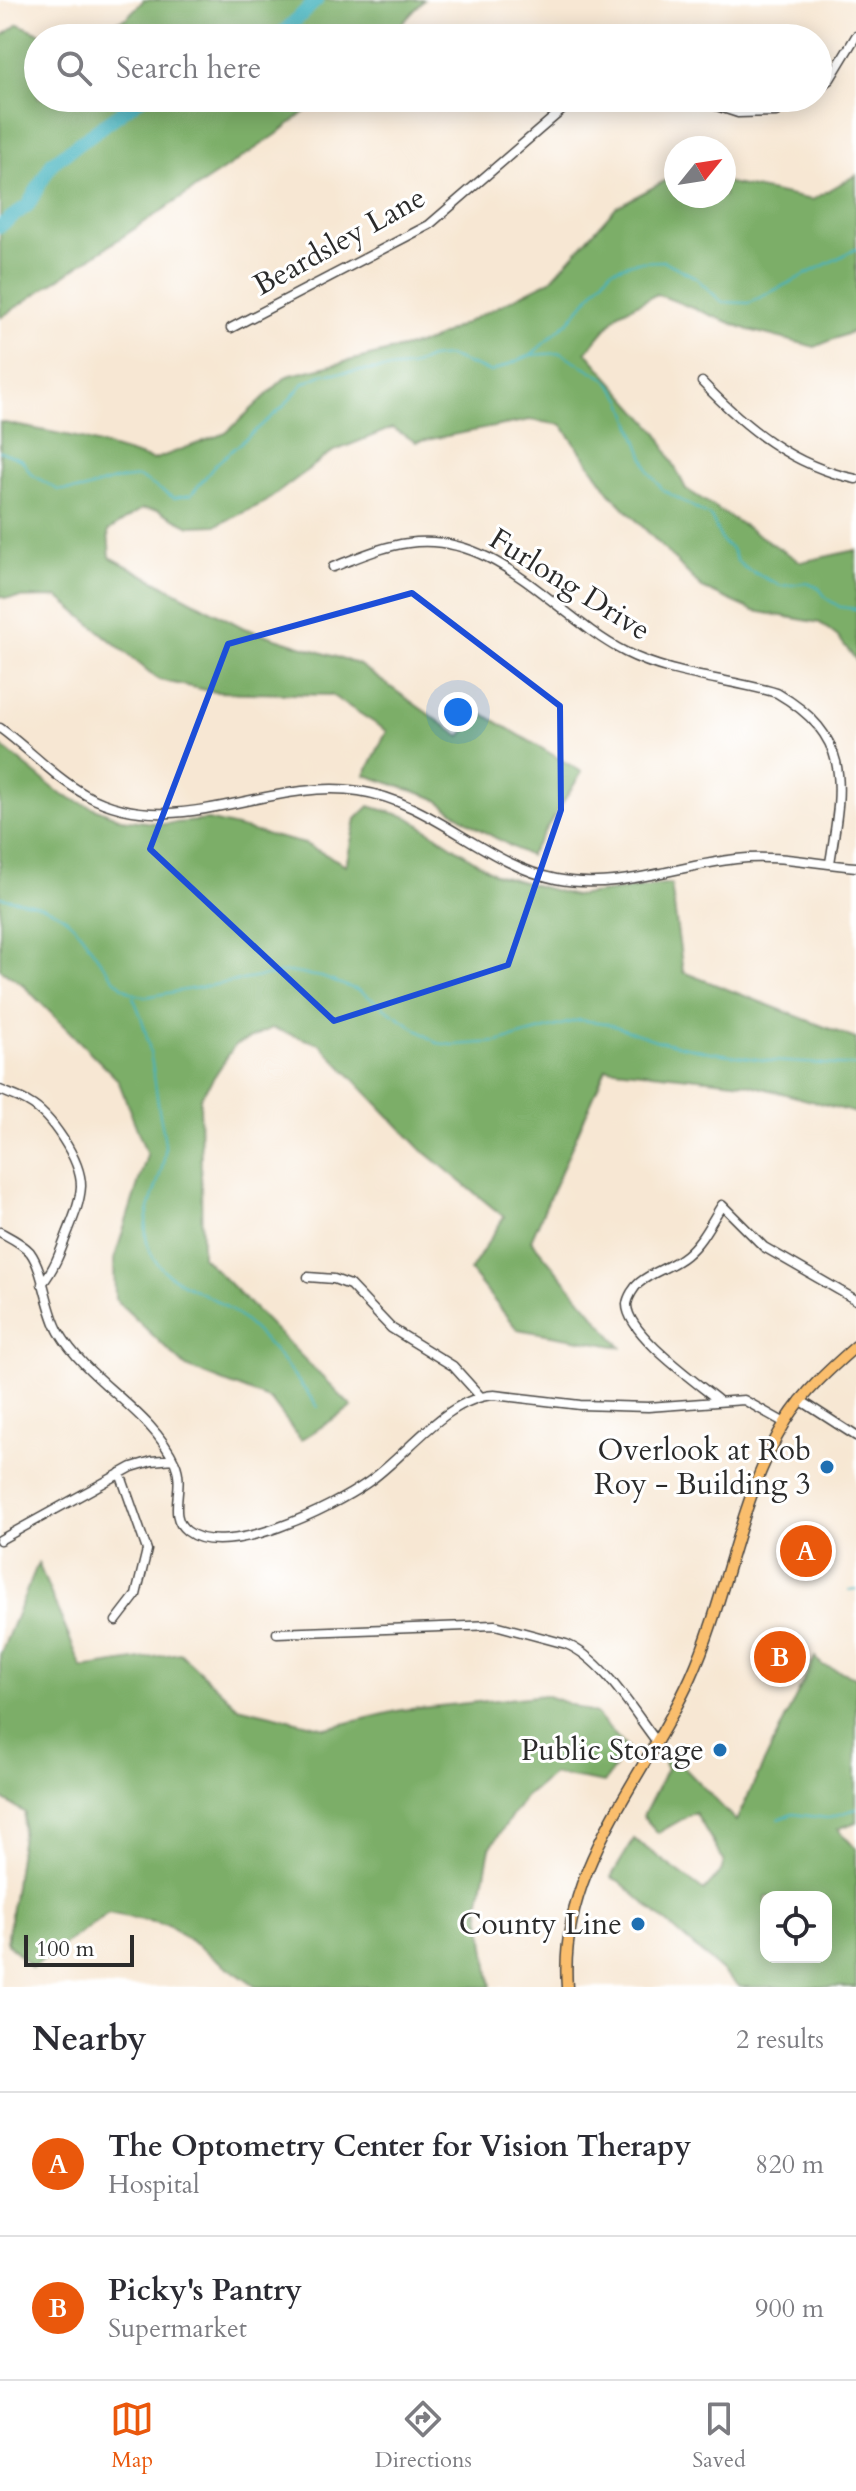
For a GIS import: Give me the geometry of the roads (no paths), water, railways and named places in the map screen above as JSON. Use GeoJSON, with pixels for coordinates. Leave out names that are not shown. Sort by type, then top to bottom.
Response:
{"type":"FeatureCollection","features":[{"type":"Feature","properties":{"kind":"main road"},"geometry":{"type":"LineString","coordinates":[[567,1987],[567,1945],[582,1879],[603,1835],[691,1677],[762,1466],[800,1400],[856,1346]]}},
{"type":"Feature","properties":{"kind":"street"},"geometry":{"type":"LineString","coordinates":[[832,76],[856,36]]}},
{"type":"Feature","properties":{"kind":"street","name":"Beardsley Lane"},"geometry":{"type":"LineString","coordinates":[[231,328],[429,225],[560,112]]}},
{"type":"Feature","properties":{"kind":"street"},"geometry":{"type":"LineString","coordinates":[[735,112],[776,112]]}},
{"type":"Feature","properties":{"kind":"street"},"geometry":{"type":"LineString","coordinates":[[702,382],[742,423],[782,451],[828,471],[856,479]]}},
{"type":"Feature","properties":{"kind":"street","name":"Furlong Drive"},"geometry":{"type":"LineString","coordinates":[[333,567],[407,543],[436,541],[470,548],[511,570],[574,620],[627,653],[672,670],[777,693],[791,701],[816,722],[832,747],[837,766],[840,800],[830,863]]}},
{"type":"Feature","properties":{"kind":"street"},"geometry":{"type":"LineString","coordinates":[[0,728],[87,796],[134,812],[187,813],[307,789],[342,789],[383,796],[402,803],[430,816],[509,864],[540,876],[570,882],[626,880],[750,858],[790,858],[856,867]]}},
{"type":"Feature","properties":{"kind":"street"},"geometry":{"type":"LineString","coordinates":[[842,866],[856,874]]}},
{"type":"Feature","properties":{"kind":"street"},"geometry":{"type":"LineString","coordinates":[[0,1090],[30,1103],[46,1117],[76,1164],[81,1183],[79,1202],[59,1258],[42,1284]]}},
{"type":"Feature","properties":{"kind":"street"},"geometry":{"type":"LineString","coordinates":[[718,1400],[649,1342],[630,1316],[627,1303],[635,1286],[685,1256],[697,1244],[722,1205],[764,1247],[856,1300]]}},
{"type":"Feature","properties":{"kind":"street"},"geometry":{"type":"LineString","coordinates":[[0,1232],[30,1252],[49,1310],[59,1332],[73,1351],[94,1377],[149,1426],[173,1459],[180,1475],[177,1517],[184,1529],[204,1539],[221,1541],[266,1533],[366,1484],[399,1460],[461,1404],[480,1396],[580,1405],[648,1407],[744,1400],[785,1423]]}},
{"type":"Feature","properties":{"kind":"street"},"geometry":{"type":"LineString","coordinates":[[308,1277],[334,1279],[350,1285],[391,1328],[453,1366],[480,1396]]}},
{"type":"Feature","properties":{"kind":"street"},"geometry":{"type":"LineString","coordinates":[[800,1400],[856,1436]]}},
{"type":"Feature","properties":{"kind":"street"},"geometry":{"type":"LineString","coordinates":[[0,1540],[120,1473],[143,1463],[173,1459]]}},
{"type":"Feature","properties":{"kind":"street"},"geometry":{"type":"LineString","coordinates":[[116,1621],[136,1595],[147,1550],[120,1473]]}},
{"type":"Feature","properties":{"kind":"street"},"geometry":{"type":"LineString","coordinates":[[277,1633],[495,1625],[566,1644],[577,1648],[595,1662],[657,1742]]}},
{"type":"Feature","properties":{"kind":"waterway"},"geometry":{"type":"LineString","coordinates":[[292,24],[317,0]]}},
{"type":"Feature","properties":{"kind":"waterway"},"geometry":{"type":"LineString","coordinates":[[0,226],[28,205],[52,163],[122,112]]}},
{"type":"Feature","properties":{"kind":"waterway"},"geometry":{"type":"LineString","coordinates":[[0,451],[22,460],[31,474],[58,490],[82,490],[114,480],[139,477],[174,498],[191,495],[216,464],[283,407],[304,383],[324,374],[410,367],[430,358],[448,356],[491,372],[531,355],[571,319],[611,270],[635,262],[664,261],[695,277],[722,302],[749,303],[856,249]]}},
{"type":"Feature","properties":{"kind":"waterway"},"geometry":{"type":"LineString","coordinates":[[531,355],[561,353],[606,379],[622,399],[649,472],[663,490],[711,517],[723,543],[732,549],[737,561],[745,568],[781,586],[807,583],[819,588],[827,599],[840,607],[856,609]]}},
{"type":"Feature","properties":{"kind":"waterway"},"geometry":{"type":"LineString","coordinates":[[0,897],[39,906],[61,915],[82,935],[120,984],[132,993],[145,997],[288,972],[321,977],[360,991],[437,1043],[497,1042],[579,1020],[606,1023],[658,1041],[710,1052],[770,1061],[856,1066]]}},
{"type":"Feature","properties":{"kind":"waterway"},"geometry":{"type":"LineString","coordinates":[[133,997],[147,1038],[165,1142],[163,1165],[147,1217],[147,1244],[153,1257],[168,1274],[228,1308],[254,1330],[318,1407]]}},
{"type":"Feature","properties":{"kind":"waterway"},"geometry":{"type":"LineString","coordinates":[[849,1590],[856,1589]]}},
{"type":"Feature","properties":{"kind":"waterway"},"geometry":{"type":"LineString","coordinates":[[779,1819],[793,1814],[827,1818],[856,1809]]}},
{"type":"Feature","properties":{"kind":"place","name":"Overlook at Rob Roy - Building 3"},"geometry":{"type":"Point","coordinates":[827,1467]}},
{"type":"Feature","properties":{"kind":"place","name":"The Optometry Center for Vision Therapy"},"geometry":{"type":"Point","coordinates":[806,1551]}},
{"type":"Feature","properties":{"kind":"place","name":"Picky's Pantry"},"geometry":{"type":"Point","coordinates":[780,1657]}},
{"type":"Feature","properties":{"kind":"place","name":"Public Storage"},"geometry":{"type":"Point","coordinates":[720,1750]}},
{"type":"Feature","properties":{"kind":"place","name":"County Line"},"geometry":{"type":"Point","coordinates":[638,1924]}}]}
